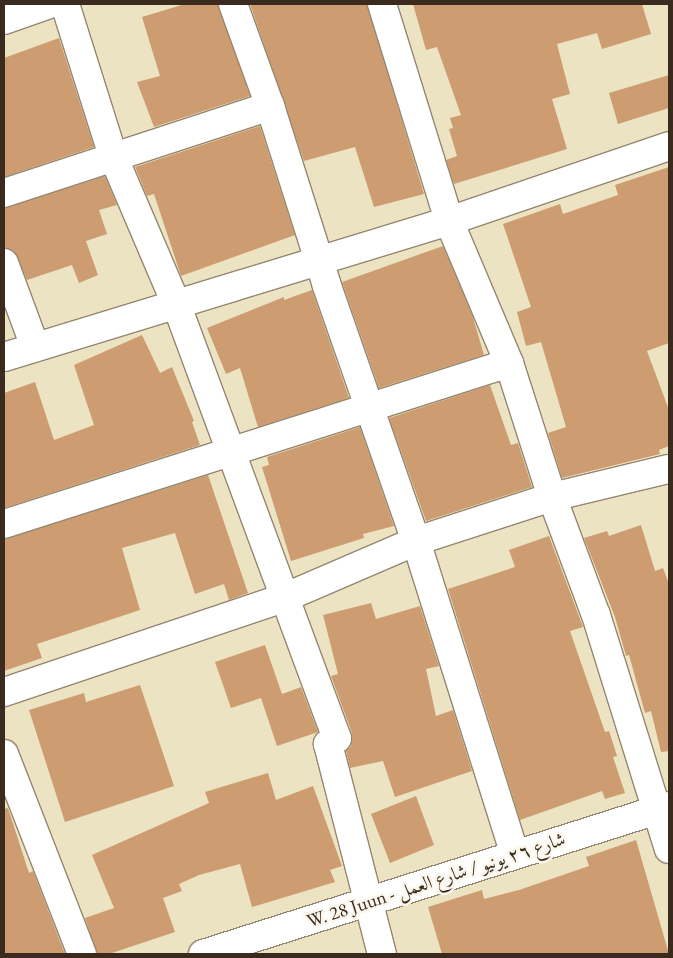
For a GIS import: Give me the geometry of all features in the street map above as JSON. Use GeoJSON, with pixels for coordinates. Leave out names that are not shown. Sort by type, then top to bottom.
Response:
{"type":"FeatureCollection","features":[{"type":"Feature","properties":{"kind":"street"},"geometry":{"type":"LineString","coordinates":[[4,20],[50,4]]}},
{"type":"Feature","properties":{"kind":"street"},"geometry":{"type":"LineString","coordinates":[[65,4],[113,156],[177,306],[233,452],[337,738],[328,744],[382,954]]}},
{"type":"Feature","properties":{"kind":"street"},"geometry":{"type":"LineString","coordinates":[[233,4],[270,106],[318,260],[416,541],[515,855]]}},
{"type":"Feature","properties":{"kind":"street"},"geometry":{"type":"LineString","coordinates":[[382,4],[449,221],[509,363],[552,497],[596,614],[663,808],[669,850]]}},
{"type":"Feature","properties":{"kind":"street"},"geometry":{"type":"LineString","coordinates":[[4,193],[270,106]]}},
{"type":"Feature","properties":{"kind":"street"},"geometry":{"type":"LineString","coordinates":[[4,357],[177,306],[318,260],[449,221],[669,146]]}},
{"type":"Feature","properties":{"kind":"street"},"geometry":{"type":"LineString","coordinates":[[4,263],[35,347]]}},
{"type":"Feature","properties":{"kind":"street"},"geometry":{"type":"LineString","coordinates":[[4,524],[233,452],[370,405],[509,363]]}},
{"type":"Feature","properties":{"kind":"street"},"geometry":{"type":"LineString","coordinates":[[4,692],[286,597],[416,541],[552,497],[669,470]]}},
{"type":"Feature","properties":{"kind":"street"},"geometry":{"type":"LineString","coordinates":[[4,754],[82,954]]}},
{"type":"Feature","properties":{"kind":"street","name":"W. 28 Juun - شارع ٢٦ يونيو / شارع العمل"},"geometry":{"type":"LineString","coordinates":[[203,954],[369,903],[663,808]]}},
{"type":"Feature","properties":{"kind":"building"},"geometry":{"type":"Polygon","coordinates":[[[185,4],[218,4],[250,96],[154,127],[137,82],[160,76],[142,17],[185,4]]]}},
{"type":"Feature","properties":{"kind":"building"},"geometry":{"type":"Polygon","coordinates":[[[250,4],[367,4],[424,194],[374,207],[355,147],[304,161],[250,4]]]}},
{"type":"Feature","properties":{"kind":"building"},"geometry":{"type":"Polygon","coordinates":[[[413,4],[642,4],[651,34],[602,49],[597,33],[557,44],[570,94],[552,99],[567,149],[454,184],[446,160],[457,156],[449,129],[453,128],[450,118],[461,115],[437,47],[426,50],[413,4]]]}},
{"type":"Feature","properties":{"kind":"building"},"geometry":{"type":"Polygon","coordinates":[[[59,38],[94,147],[4,177],[4,58],[59,38]]]}},
{"type":"Feature","properties":{"kind":"building"},"geometry":{"type":"Polygon","coordinates":[[[669,75],[669,108],[618,124],[609,93],[669,75]]]}},
{"type":"Feature","properties":{"kind":"building"},"geometry":{"type":"Polygon","coordinates":[[[260,126],[295,235],[181,276],[154,194],[147,196],[135,167],[260,126]]]}},
{"type":"Feature","properties":{"kind":"building"},"geometry":{"type":"Polygon","coordinates":[[[669,167],[669,343],[647,351],[669,410],[669,446],[659,450],[660,454],[562,478],[548,433],[566,427],[541,342],[526,346],[517,312],[531,307],[503,224],[560,204],[563,214],[618,195],[615,185],[669,167]]]}},
{"type":"Feature","properties":{"kind":"building"},"geometry":{"type":"Polygon","coordinates":[[[105,176],[117,205],[99,210],[107,234],[86,241],[98,275],[79,283],[72,265],[27,280],[14,251],[4,248],[4,208],[105,176]]]}},
{"type":"Feature","properties":{"kind":"building"},"geometry":{"type":"Polygon","coordinates":[[[443,246],[472,314],[484,355],[379,388],[342,282],[443,246]]]}},
{"type":"Feature","properties":{"kind":"building"},"geometry":{"type":"Polygon","coordinates":[[[312,290],[349,398],[258,427],[240,368],[226,374],[207,328],[284,297],[284,300],[312,290]]]}},
{"type":"Feature","properties":{"kind":"building"},"geometry":{"type":"Polygon","coordinates":[[[142,335],[160,373],[172,367],[194,421],[192,422],[200,445],[4,508],[4,393],[35,382],[54,440],[94,425],[74,365],[142,335]]]}},
{"type":"Feature","properties":{"kind":"building"},"geometry":{"type":"Polygon","coordinates":[[[490,385],[511,445],[518,443],[532,487],[426,521],[389,418],[490,385]]]}},
{"type":"Feature","properties":{"kind":"building"},"geometry":{"type":"Polygon","coordinates":[[[360,427],[394,526],[363,534],[364,538],[291,561],[262,467],[269,465],[267,457],[360,427]]]}},
{"type":"Feature","properties":{"kind":"building"},"geometry":{"type":"Polygon","coordinates":[[[208,475],[248,593],[229,600],[224,584],[195,594],[175,533],[122,548],[140,610],[37,644],[42,658],[4,671],[4,539],[208,475]]]}},
{"type":"Feature","properties":{"kind":"building"},"geometry":{"type":"Polygon","coordinates":[[[641,525],[655,571],[663,568],[669,584],[669,751],[661,752],[651,711],[645,713],[629,655],[626,656],[615,617],[584,538],[607,531],[609,536],[641,525]]]}},
{"type":"Feature","properties":{"kind":"building"},"geometry":{"type":"Polygon","coordinates":[[[549,536],[583,627],[570,631],[605,732],[609,731],[617,756],[613,757],[625,793],[605,799],[602,791],[520,820],[448,589],[515,567],[509,550],[549,536]]]}},
{"type":"Feature","properties":{"kind":"building"},"geometry":{"type":"Polygon","coordinates":[[[371,603],[376,619],[420,606],[439,666],[426,669],[436,716],[453,710],[472,771],[395,797],[383,761],[350,768],[346,751],[351,746],[352,733],[331,676],[338,674],[323,615],[371,603]]]}},
{"type":"Feature","properties":{"kind":"building"},"geometry":{"type":"Polygon","coordinates":[[[265,645],[282,694],[301,687],[318,732],[277,746],[261,698],[231,708],[215,662],[265,645]]]}},
{"type":"Feature","properties":{"kind":"building"},"geometry":{"type":"Polygon","coordinates":[[[140,685],[174,786],[65,822],[29,710],[84,693],[86,702],[140,685]]]}},
{"type":"Feature","properties":{"kind":"building"},"geometry":{"type":"Polygon","coordinates":[[[268,773],[276,800],[313,786],[342,866],[330,870],[335,882],[252,907],[240,864],[199,875],[179,884],[182,891],[163,898],[175,932],[109,954],[97,954],[85,918],[114,908],[92,855],[209,803],[205,792],[268,773]]]}},
{"type":"Feature","properties":{"kind":"building"},"geometry":{"type":"Polygon","coordinates":[[[416,796],[434,845],[390,863],[371,814],[416,796]]]}},
{"type":"Feature","properties":{"kind":"building"},"geometry":{"type":"Polygon","coordinates":[[[8,808],[29,873],[33,871],[65,954],[4,954],[4,809],[8,808]]]}},
{"type":"Feature","properties":{"kind":"building"},"geometry":{"type":"Polygon","coordinates":[[[636,840],[669,954],[442,954],[428,907],[482,890],[484,899],[519,890],[589,866],[586,857],[636,840]]]}}]}
